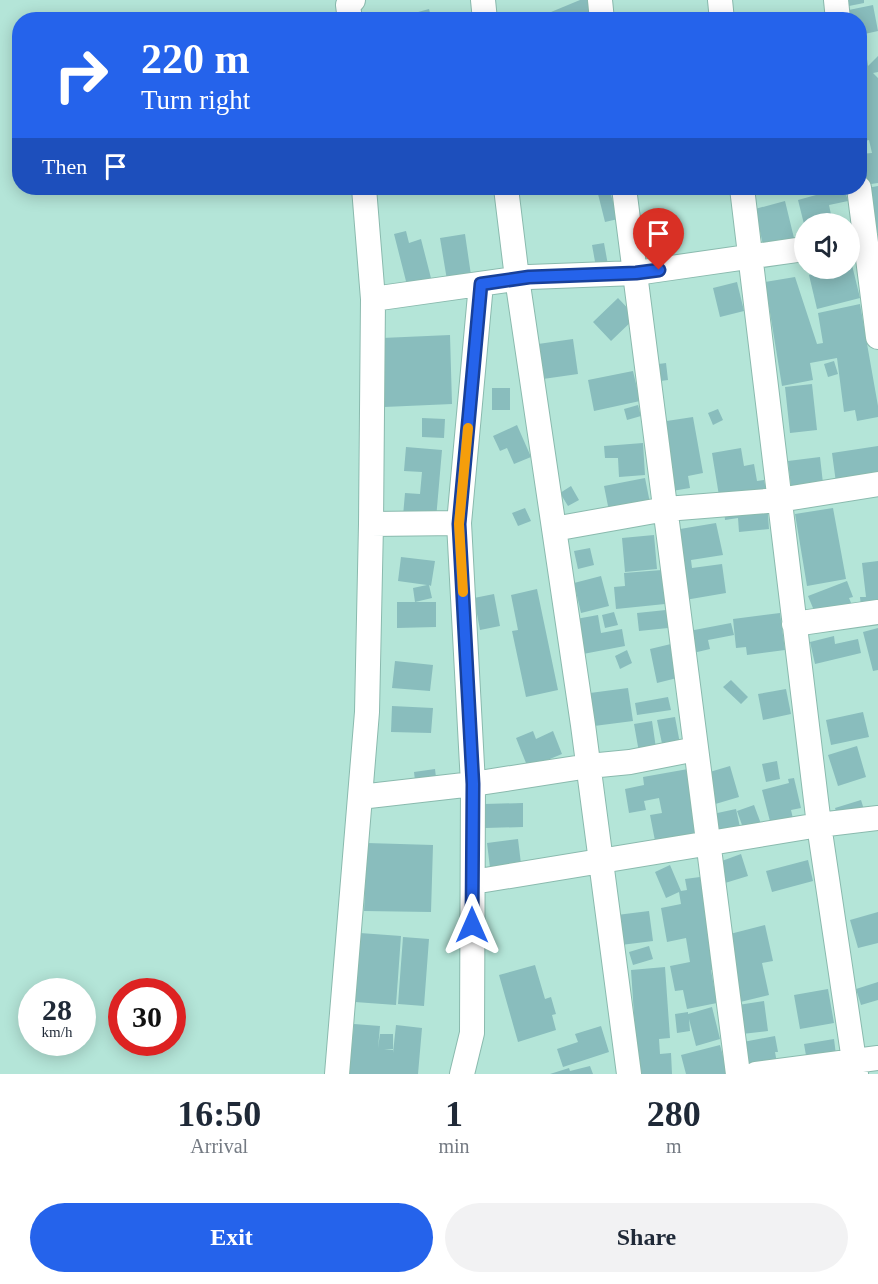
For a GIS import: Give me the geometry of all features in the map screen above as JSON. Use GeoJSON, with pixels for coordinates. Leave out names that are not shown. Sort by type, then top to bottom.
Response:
{"type":"FeatureCollection","features":[{"type":"Feature","properties":{"kind":"street"},"geometry":{"type":"LineString","coordinates":[[337,1074],[367,712],[373,299],[365,195]]}},
{"type":"Feature","properties":{"kind":"street"},"geometry":{"type":"LineString","coordinates":[[507,195],[517,279],[589,766],[629,1074]]}},
{"type":"Feature","properties":{"kind":"street"},"geometry":{"type":"LineString","coordinates":[[625,195],[738,1074]]}},
{"type":"Feature","properties":{"kind":"street"},"geometry":{"type":"LineString","coordinates":[[743,195],[819,825],[863,1064],[756,1074]]}},
{"type":"Feature","properties":{"kind":"street"},"geometry":{"type":"LineString","coordinates":[[860,195],[878,337]]}},
{"type":"Feature","properties":{"kind":"street"},"geometry":{"type":"LineString","coordinates":[[373,299],[517,279],[636,273],[794,250]]}},
{"type":"Feature","properties":{"kind":"street"},"geometry":{"type":"LineString","coordinates":[[462,1074],[472,1033],[473,784],[459,524],[481,284]]}},
{"type":"Feature","properties":{"kind":"street"},"geometry":{"type":"LineString","coordinates":[[554,529],[666,509],[779,500],[878,484]]}},
{"type":"Feature","properties":{"kind":"street"},"geometry":{"type":"LineString","coordinates":[[371,524],[459,524]]}},
{"type":"Feature","properties":{"kind":"street"},"geometry":{"type":"LineString","coordinates":[[794,624],[878,612]]}},
{"type":"Feature","properties":{"kind":"street"},"geometry":{"type":"LineString","coordinates":[[360,797],[630,762],[696,748]]}},
{"type":"Feature","properties":{"kind":"street"},"geometry":{"type":"LineString","coordinates":[[473,882],[819,825],[878,818]]}},
{"type":"Feature","properties":{"kind":"building"},"geometry":{"type":"Polygon","coordinates":[[[580,0],[587,0],[592,12],[551,12],[580,0]]]}},
{"type":"Feature","properties":{"kind":"building"},"geometry":{"type":"Polygon","coordinates":[[[843,0],[864,0],[864,3],[844,7],[843,0]]]}},
{"type":"Feature","properties":{"kind":"building"},"geometry":{"type":"Polygon","coordinates":[[[873,5],[878,31],[867,33],[867,12],[839,12],[873,5]]]}},
{"type":"Feature","properties":{"kind":"building"},"geometry":{"type":"Polygon","coordinates":[[[878,56],[878,72],[873,73],[878,78],[878,183],[871,184],[867,180],[867,153],[872,153],[869,140],[867,140],[867,59],[868,66],[878,56]]]}},
{"type":"Feature","properties":{"kind":"building"},"geometry":{"type":"Polygon","coordinates":[[[878,186],[878,233],[871,234],[862,195],[867,195],[867,188],[878,186]]]}},
{"type":"Feature","properties":{"kind":"building"},"geometry":{"type":"Polygon","coordinates":[[[598,195],[611,195],[618,219],[605,222],[598,195]]]}},
{"type":"Feature","properties":{"kind":"building"},"geometry":{"type":"Polygon","coordinates":[[[816,195],[846,195],[848,201],[829,205],[831,213],[801,213],[798,200],[816,195]]]}},
{"type":"Feature","properties":{"kind":"building"},"geometry":{"type":"Polygon","coordinates":[[[785,201],[794,238],[763,245],[755,209],[785,201]]]}},
{"type":"Feature","properties":{"kind":"building"},"geometry":{"type":"Polygon","coordinates":[[[406,231],[409,243],[421,239],[433,286],[409,293],[394,234],[406,231]]]}},
{"type":"Feature","properties":{"kind":"building"},"geometry":{"type":"Polygon","coordinates":[[[465,234],[472,282],[448,286],[440,238],[465,234]]]}},
{"type":"Feature","properties":{"kind":"building"},"geometry":{"type":"Polygon","coordinates":[[[604,243],[608,265],[596,267],[592,245],[604,243]]]}},
{"type":"Feature","properties":{"kind":"building"},"geometry":{"type":"Polygon","coordinates":[[[794,277],[796,279],[817,344],[823,343],[818,313],[860,304],[878,417],[857,421],[855,410],[844,412],[837,358],[810,363],[813,380],[782,386],[765,282],[794,277]]]}},
{"type":"Feature","properties":{"kind":"building"},"geometry":{"type":"Polygon","coordinates":[[[810,279],[855,279],[860,298],[817,309],[810,279]]]}},
{"type":"Feature","properties":{"kind":"building"},"geometry":{"type":"Polygon","coordinates":[[[737,282],[744,311],[720,317],[713,288],[737,282]]]}},
{"type":"Feature","properties":{"kind":"building"},"geometry":{"type":"Polygon","coordinates":[[[618,298],[636,317],[611,341],[593,322],[618,298]]]}},
{"type":"Feature","properties":{"kind":"building"},"geometry":{"type":"Polygon","coordinates":[[[450,335],[452,404],[384,407],[382,338],[450,335]]]}},
{"type":"Feature","properties":{"kind":"building"},"geometry":{"type":"Polygon","coordinates":[[[573,339],[578,374],[543,379],[538,344],[573,339]]]}},
{"type":"Feature","properties":{"kind":"building"},"geometry":{"type":"Polygon","coordinates":[[[834,361],[838,374],[828,377],[824,364],[834,361]]]}},
{"type":"Feature","properties":{"kind":"building"},"geometry":{"type":"Polygon","coordinates":[[[666,363],[668,380],[653,382],[651,365],[666,363]]]}},
{"type":"Feature","properties":{"kind":"building"},"geometry":{"type":"Polygon","coordinates":[[[633,371],[640,401],[594,411],[588,380],[633,371]]]}},
{"type":"Feature","properties":{"kind":"building"},"geometry":{"type":"Polygon","coordinates":[[[812,384],[817,430],[790,433],[785,387],[812,384]]]}},
{"type":"Feature","properties":{"kind":"building"},"geometry":{"type":"Polygon","coordinates":[[[492,388],[510,388],[510,410],[492,410],[492,388]]]}},
{"type":"Feature","properties":{"kind":"building"},"geometry":{"type":"Polygon","coordinates":[[[638,405],[641,416],[627,420],[624,409],[638,405]]]}},
{"type":"Feature","properties":{"kind":"building"},"geometry":{"type":"Polygon","coordinates":[[[718,409],[723,420],[713,425],[708,413],[718,409]]]}},
{"type":"Feature","properties":{"kind":"building"},"geometry":{"type":"Polygon","coordinates":[[[693,417],[703,473],[688,476],[690,488],[672,491],[660,422],[693,417]]]}},
{"type":"Feature","properties":{"kind":"building"},"geometry":{"type":"Polygon","coordinates":[[[422,418],[445,419],[444,438],[422,437],[422,418]]]}},
{"type":"Feature","properties":{"kind":"building"},"geometry":{"type":"Polygon","coordinates":[[[517,425],[531,457],[514,464],[507,448],[500,451],[493,436],[517,425]]]}},
{"type":"Feature","properties":{"kind":"building"},"geometry":{"type":"Polygon","coordinates":[[[643,443],[645,475],[619,477],[618,458],[605,458],[604,446],[643,443]]]}},
{"type":"Feature","properties":{"kind":"building"},"geometry":{"type":"Polygon","coordinates":[[[878,446],[878,484],[837,490],[832,453],[878,446]]]}},
{"type":"Feature","properties":{"kind":"building"},"geometry":{"type":"Polygon","coordinates":[[[406,447],[442,450],[436,519],[403,516],[405,493],[420,494],[422,472],[404,471],[406,447]]]}},
{"type":"Feature","properties":{"kind":"building"},"geometry":{"type":"Polygon","coordinates":[[[741,448],[744,466],[754,464],[757,481],[764,480],[767,494],[720,502],[712,453],[741,448]]]}},
{"type":"Feature","properties":{"kind":"building"},"geometry":{"type":"Polygon","coordinates":[[[820,457],[824,492],[792,496],[788,461],[820,457]]]}},
{"type":"Feature","properties":{"kind":"building"},"geometry":{"type":"Polygon","coordinates":[[[645,478],[651,508],[610,516],[604,486],[645,478]]]}},
{"type":"Feature","properties":{"kind":"building"},"geometry":{"type":"Polygon","coordinates":[[[571,486],[579,500],[568,506],[560,493],[571,486]]]}},
{"type":"Feature","properties":{"kind":"building"},"geometry":{"type":"Polygon","coordinates":[[[767,503],[769,529],[739,532],[738,518],[725,520],[724,508],[767,503]]]}},
{"type":"Feature","properties":{"kind":"building"},"geometry":{"type":"Polygon","coordinates":[[[525,508],[531,521],[518,526],[512,513],[525,508]]]}},
{"type":"Feature","properties":{"kind":"building"},"geometry":{"type":"Polygon","coordinates":[[[833,508],[846,579],[807,586],[795,514],[833,508]]]}},
{"type":"Feature","properties":{"kind":"building"},"geometry":{"type":"Polygon","coordinates":[[[716,523],[723,555],[691,560],[692,568],[722,564],[726,593],[685,600],[674,530],[716,523]]]}},
{"type":"Feature","properties":{"kind":"building"},"geometry":{"type":"Polygon","coordinates":[[[654,535],[657,569],[625,572],[622,538],[654,535]]]}},
{"type":"Feature","properties":{"kind":"building"},"geometry":{"type":"Polygon","coordinates":[[[590,548],[594,565],[578,569],[574,551],[590,548]]]}},
{"type":"Feature","properties":{"kind":"building"},"geometry":{"type":"Polygon","coordinates":[[[401,557],[435,561],[431,586],[429,585],[432,598],[415,602],[413,588],[427,585],[398,581],[401,557]]]}},
{"type":"Feature","properties":{"kind":"building"},"geometry":{"type":"Polygon","coordinates":[[[878,561],[878,614],[862,616],[860,597],[866,597],[862,563],[878,561]]]}},
{"type":"Feature","properties":{"kind":"building"},"geometry":{"type":"Polygon","coordinates":[[[662,570],[665,604],[616,609],[614,587],[625,586],[624,573],[662,570]]]}},
{"type":"Feature","properties":{"kind":"building"},"geometry":{"type":"Polygon","coordinates":[[[601,576],[609,606],[581,613],[574,583],[601,576]]]}},
{"type":"Feature","properties":{"kind":"building"},"geometry":{"type":"Polygon","coordinates":[[[847,581],[853,597],[849,598],[855,612],[820,625],[808,596],[847,581]]]}},
{"type":"Feature","properties":{"kind":"building"},"geometry":{"type":"Polygon","coordinates":[[[537,589],[558,690],[526,697],[512,631],[518,630],[511,595],[537,589]]]}},
{"type":"Feature","properties":{"kind":"building"},"geometry":{"type":"Polygon","coordinates":[[[494,594],[500,626],[480,630],[474,598],[494,594]]]}},
{"type":"Feature","properties":{"kind":"building"},"geometry":{"type":"Polygon","coordinates":[[[397,602],[436,602],[436,627],[397,628],[397,602]]]}},
{"type":"Feature","properties":{"kind":"building"},"geometry":{"type":"Polygon","coordinates":[[[666,610],[668,628],[639,631],[637,613],[666,610]]]}},
{"type":"Feature","properties":{"kind":"building"},"geometry":{"type":"Polygon","coordinates":[[[614,612],[618,625],[605,628],[602,615],[614,612]]]}},
{"type":"Feature","properties":{"kind":"building"},"geometry":{"type":"Polygon","coordinates":[[[780,613],[785,650],[747,655],[746,647],[736,648],[733,619],[780,613]]]}},
{"type":"Feature","properties":{"kind":"building"},"geometry":{"type":"Polygon","coordinates":[[[598,615],[601,633],[622,629],[625,646],[583,654],[576,619],[598,615]]]}},
{"type":"Feature","properties":{"kind":"building"},"geometry":{"type":"Polygon","coordinates":[[[731,623],[734,635],[708,640],[710,649],[693,653],[689,631],[731,623]]]}},
{"type":"Feature","properties":{"kind":"building"},"geometry":{"type":"Polygon","coordinates":[[[878,628],[878,670],[873,671],[863,632],[878,628]]]}},
{"type":"Feature","properties":{"kind":"building"},"geometry":{"type":"Polygon","coordinates":[[[834,636],[835,644],[858,639],[861,653],[815,664],[810,642],[834,636]]]}},
{"type":"Feature","properties":{"kind":"building"},"geometry":{"type":"Polygon","coordinates":[[[671,644],[677,678],[657,683],[650,649],[671,644]]]}},
{"type":"Feature","properties":{"kind":"building"},"geometry":{"type":"Polygon","coordinates":[[[627,650],[632,663],[620,669],[615,656],[627,650]]]}},
{"type":"Feature","properties":{"kind":"building"},"geometry":{"type":"Polygon","coordinates":[[[395,661],[433,665],[430,691],[392,688],[395,661]]]}},
{"type":"Feature","properties":{"kind":"building"},"geometry":{"type":"Polygon","coordinates":[[[731,680],[748,697],[741,704],[723,687],[731,680]]]}},
{"type":"Feature","properties":{"kind":"building"},"geometry":{"type":"Polygon","coordinates":[[[628,688],[633,721],[594,726],[590,693],[628,688]]]}},
{"type":"Feature","properties":{"kind":"building"},"geometry":{"type":"Polygon","coordinates":[[[786,689],[791,714],[763,720],[758,694],[786,689]]]}},
{"type":"Feature","properties":{"kind":"building"},"geometry":{"type":"Polygon","coordinates":[[[668,697],[671,710],[637,715],[635,703],[668,697]]]}},
{"type":"Feature","properties":{"kind":"building"},"geometry":{"type":"Polygon","coordinates":[[[392,706],[433,708],[431,733],[391,732],[392,706]]]}},
{"type":"Feature","properties":{"kind":"building"},"geometry":{"type":"Polygon","coordinates":[[[863,712],[869,737],[831,745],[826,720],[863,712]]]}},
{"type":"Feature","properties":{"kind":"building"},"geometry":{"type":"Polygon","coordinates":[[[675,717],[681,749],[664,753],[657,720],[675,717]]]}},
{"type":"Feature","properties":{"kind":"building"},"geometry":{"type":"Polygon","coordinates":[[[652,721],[657,755],[640,758],[634,724],[652,721]]]}},
{"type":"Feature","properties":{"kind":"building"},"geometry":{"type":"Polygon","coordinates":[[[533,731],[536,739],[553,731],[562,754],[528,768],[516,738],[533,731]]]}},
{"type":"Feature","properties":{"kind":"building"},"geometry":{"type":"Polygon","coordinates":[[[857,746],[866,777],[838,786],[828,755],[857,746]]]}},
{"type":"Feature","properties":{"kind":"building"},"geometry":{"type":"Polygon","coordinates":[[[777,761],[780,779],[766,782],[762,764],[777,761]]]}},
{"type":"Feature","properties":{"kind":"building"},"geometry":{"type":"Polygon","coordinates":[[[730,766],[739,797],[712,805],[703,774],[730,766]]]}},
{"type":"Feature","properties":{"kind":"building"},"geometry":{"type":"Polygon","coordinates":[[[435,769],[437,786],[416,789],[414,772],[435,769]]]}},
{"type":"Feature","properties":{"kind":"building"},"geometry":{"type":"Polygon","coordinates":[[[688,769],[700,843],[657,851],[650,815],[662,813],[659,798],[644,801],[646,810],[629,813],[625,789],[644,785],[643,777],[688,769]]]}},
{"type":"Feature","properties":{"kind":"building"},"geometry":{"type":"Polygon","coordinates":[[[794,778],[801,808],[791,810],[795,827],[773,833],[762,790],[789,783],[788,779],[794,778]]]}},
{"type":"Feature","properties":{"kind":"building"},"geometry":{"type":"Polygon","coordinates":[[[861,800],[866,816],[840,824],[835,808],[861,800]]]}},
{"type":"Feature","properties":{"kind":"building"},"geometry":{"type":"Polygon","coordinates":[[[523,803],[523,827],[485,828],[484,804],[523,803]]]}},
{"type":"Feature","properties":{"kind":"building"},"geometry":{"type":"Polygon","coordinates":[[[754,805],[764,832],[747,839],[737,811],[754,805]]]}},
{"type":"Feature","properties":{"kind":"building"},"geometry":{"type":"Polygon","coordinates":[[[736,809],[742,836],[714,842],[708,815],[736,809]]]}},
{"type":"Feature","properties":{"kind":"building"},"geometry":{"type":"Polygon","coordinates":[[[518,839],[522,872],[491,876],[487,843],[518,839]]]}},
{"type":"Feature","properties":{"kind":"building"},"geometry":{"type":"Polygon","coordinates":[[[367,843],[433,845],[431,912],[364,911],[367,843]]]}},
{"type":"Feature","properties":{"kind":"building"},"geometry":{"type":"Polygon","coordinates":[[[741,854],[748,876],[725,883],[719,862],[741,854]]]}},
{"type":"Feature","properties":{"kind":"building"},"geometry":{"type":"Polygon","coordinates":[[[808,860],[813,881],[772,892],[766,871],[808,860]]]}},
{"type":"Feature","properties":{"kind":"building"},"geometry":{"type":"Polygon","coordinates":[[[670,865],[681,891],[687,890],[685,879],[700,877],[717,969],[711,970],[717,1003],[687,1009],[683,990],[675,991],[670,966],[690,962],[686,938],[667,942],[661,908],[681,904],[679,892],[666,898],[655,872],[670,865]]]}},
{"type":"Feature","properties":{"kind":"building"},"geometry":{"type":"Polygon","coordinates":[[[649,911],[653,941],[621,945],[617,915],[649,911]]]}},
{"type":"Feature","properties":{"kind":"building"},"geometry":{"type":"Polygon","coordinates":[[[878,912],[878,943],[858,948],[850,920],[878,912]]]}},
{"type":"Feature","properties":{"kind":"building"},"geometry":{"type":"Polygon","coordinates":[[[765,925],[773,961],[762,963],[769,995],[736,1003],[726,935],[765,925]]]}},
{"type":"Feature","properties":{"kind":"building"},"geometry":{"type":"Polygon","coordinates":[[[360,933],[401,936],[396,1005],[355,1002],[360,933]]]}},
{"type":"Feature","properties":{"kind":"building"},"geometry":{"type":"Polygon","coordinates":[[[403,937],[429,939],[424,1006],[398,1004],[403,937]]]}},
{"type":"Feature","properties":{"kind":"building"},"geometry":{"type":"Polygon","coordinates":[[[649,946],[653,959],[633,965],[629,952],[649,946]]]}},
{"type":"Feature","properties":{"kind":"building"},"geometry":{"type":"Polygon","coordinates":[[[535,965],[545,999],[551,997],[556,1014],[552,1015],[556,1030],[518,1042],[499,975],[535,965]]]}},
{"type":"Feature","properties":{"kind":"building"},"geometry":{"type":"Polygon","coordinates":[[[665,967],[670,1038],[659,1039],[660,1054],[671,1053],[672,1074],[638,1074],[631,970],[665,967]]]}},
{"type":"Feature","properties":{"kind":"building"},"geometry":{"type":"Polygon","coordinates":[[[878,982],[878,1000],[861,1005],[856,989],[878,982]]]}},
{"type":"Feature","properties":{"kind":"building"},"geometry":{"type":"Polygon","coordinates":[[[828,989],[834,1023],[800,1029],[794,995],[828,989]]]}},
{"type":"Feature","properties":{"kind":"building"},"geometry":{"type":"Polygon","coordinates":[[[764,1001],[768,1031],[742,1034],[738,1005],[764,1001]]]}},
{"type":"Feature","properties":{"kind":"building"},"geometry":{"type":"Polygon","coordinates":[[[712,1007],[720,1039],[696,1046],[689,1019],[690,1031],[677,1033],[675,1014],[688,1012],[688,1014],[712,1007]]]}},
{"type":"Feature","properties":{"kind":"building"},"geometry":{"type":"Polygon","coordinates":[[[354,1024],[380,1026],[378,1048],[380,1034],[393,1034],[393,1049],[384,1049],[393,1050],[393,1053],[396,1025],[422,1028],[418,1074],[349,1074],[354,1024]]]}},
{"type":"Feature","properties":{"kind":"building"},"geometry":{"type":"Polygon","coordinates":[[[601,1026],[609,1052],[563,1067],[557,1049],[578,1042],[575,1034],[601,1026]]]}},
{"type":"Feature","properties":{"kind":"building"},"geometry":{"type":"Polygon","coordinates":[[[775,1036],[778,1069],[749,1074],[743,1042],[775,1036]]]}},
{"type":"Feature","properties":{"kind":"building"},"geometry":{"type":"Polygon","coordinates":[[[834,1039],[837,1063],[808,1067],[804,1044],[834,1039]]]}},
{"type":"Feature","properties":{"kind":"building"},"geometry":{"type":"Polygon","coordinates":[[[720,1045],[728,1074],[686,1074],[681,1055],[720,1045]]]}},
{"type":"Feature","properties":{"kind":"building"},"geometry":{"type":"Polygon","coordinates":[[[590,1066],[593,1074],[550,1074],[569,1068],[570,1071],[590,1066]]]}},
{"type":"Feature","properties":{"kind":"slow traffic"},"geometry":{"type":"LineString","coordinates":[[463,592],[459,524],[468,428]]}},
{"type":"Feature","properties":{"kind":"route"},"geometry":{"type":"LineString","coordinates":[[472,925],[473,784],[459,524],[481,284],[529,277],[659,270]]}}]}
